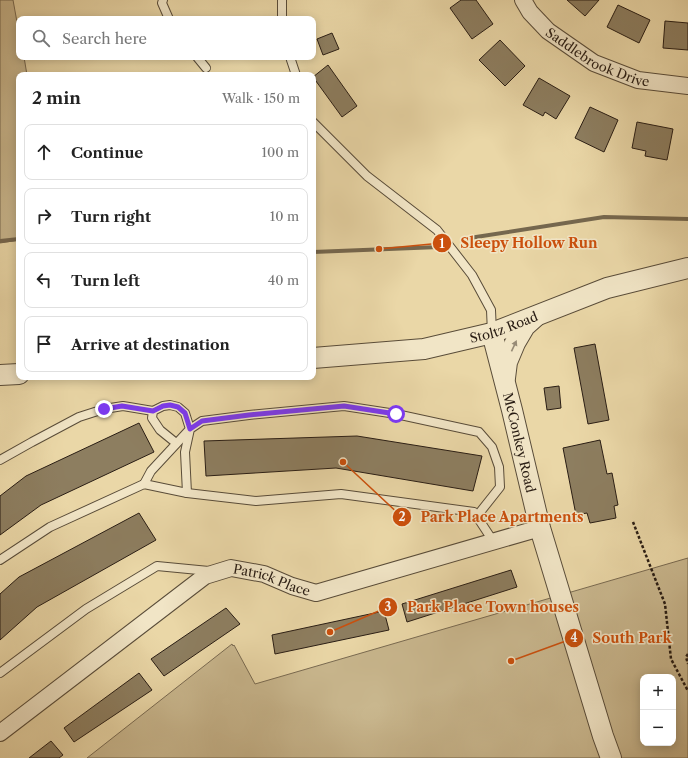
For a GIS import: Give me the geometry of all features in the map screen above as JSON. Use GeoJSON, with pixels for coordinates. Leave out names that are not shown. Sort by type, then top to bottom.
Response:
{"type":"FeatureCollection","features":[{"type":"Feature","properties":{"kind":"street","name":"Saddlebrook Drive"},"geometry":{"type":"LineString","coordinates":[[523,0],[530,12],[548,32],[594,63],[638,80],[688,86]]}},
{"type":"Feature","properties":{"kind":"street","name":"Stoltz Road"},"geometry":{"type":"LineString","coordinates":[[316,358],[424,349],[492,333],[607,288],[688,268]]}},
{"type":"Feature","properties":{"kind":"street"},"geometry":{"type":"LineString","coordinates":[[505,382],[507,362],[515,343],[525,326],[536,316]]}},
{"type":"Feature","properties":{"kind":"street","name":"McConkey Road"},"geometry":{"type":"LineString","coordinates":[[492,333],[514,417],[540,528],[611,758]]}},
{"type":"Feature","properties":{"kind":"street"},"geometry":{"type":"LineString","coordinates":[[0,374],[16,374]]}},
{"type":"Feature","properties":{"kind":"street","name":"Patrick Place"},"geometry":{"type":"LineString","coordinates":[[0,733],[205,576],[231,568],[264,574],[292,586],[316,593],[540,528]]}},
{"type":"Feature","properties":{"kind":"lane"},"geometry":{"type":"LineString","coordinates":[[163,0],[162,3],[168,16]]}},
{"type":"Feature","properties":{"kind":"lane"},"geometry":{"type":"LineString","coordinates":[[282,0],[282,16]]}},
{"type":"Feature","properties":{"kind":"lane"},"geometry":{"type":"LineString","coordinates":[[199,60],[206,68]]}},
{"type":"Feature","properties":{"kind":"lane"},"geometry":{"type":"LineString","coordinates":[[291,60],[295,72]]}},
{"type":"Feature","properties":{"kind":"lane"},"geometry":{"type":"LineString","coordinates":[[316,125],[366,176],[437,230],[472,276],[491,310],[492,333]]}},
{"type":"Feature","properties":{"kind":"lane"},"geometry":{"type":"LineString","coordinates":[[0,460],[79,417],[104,409],[122,406],[153,411],[163,406],[170,405],[178,407],[185,413],[190,429],[185,452],[187,493]]}},
{"type":"Feature","properties":{"kind":"lane"},"geometry":{"type":"LineString","coordinates":[[144,484],[150,471],[190,429],[202,421],[344,406],[396,414],[479,432],[492,447],[499,467],[500,487],[477,516]]}},
{"type":"Feature","properties":{"kind":"lane"},"geometry":{"type":"LineString","coordinates":[[153,411],[152,418],[160,430],[176,443]]}},
{"type":"Feature","properties":{"kind":"lane"},"geometry":{"type":"LineString","coordinates":[[0,560],[50,527],[144,484],[187,493],[256,502],[341,494],[474,512],[493,541]]}},
{"type":"Feature","properties":{"kind":"lane"},"geometry":{"type":"LineString","coordinates":[[0,673],[86,608],[157,566],[218,572]]}},
{"type":"Feature","properties":{"kind":"path"},"geometry":{"type":"LineString","coordinates":[[632,522],[665,604],[671,660],[688,691]]}},
{"type":"Feature","properties":{"kind":"path"},"geometry":{"type":"LineString","coordinates":[[688,654],[686,657],[688,664]]}},
{"type":"Feature","properties":{"kind":"shaded area"},"geometry":{"type":"Polygon","coordinates":[[[0,0],[13,0],[16,16],[16,60],[24,60],[26,72],[16,72],[16,240],[0,243],[0,0]]]}},
{"type":"Feature","properties":{"kind":"shaded area"},"geometry":{"type":"Polygon","coordinates":[[[688,558],[688,758],[87,758],[232,644],[233,646],[234,645],[255,684],[688,558]]]}},
{"type":"Feature","properties":{"kind":"building"},"geometry":{"type":"Polygon","coordinates":[[[461,0],[476,0],[493,24],[472,39],[450,8],[461,0]]]}},
{"type":"Feature","properties":{"kind":"building"},"geometry":{"type":"Polygon","coordinates":[[[567,0],[599,0],[585,16],[567,0]]]}},
{"type":"Feature","properties":{"kind":"building"},"geometry":{"type":"Polygon","coordinates":[[[618,5],[650,20],[639,43],[607,27],[618,5]]]}},
{"type":"Feature","properties":{"kind":"building"},"geometry":{"type":"Polygon","coordinates":[[[665,21],[688,23],[688,50],[663,48],[665,21]]]}},
{"type":"Feature","properties":{"kind":"building"},"geometry":{"type":"Polygon","coordinates":[[[332,33],[339,49],[323,55],[317,39],[332,33]]]}},
{"type":"Feature","properties":{"kind":"building"},"geometry":{"type":"Polygon","coordinates":[[[500,40],[525,66],[505,86],[479,60],[500,40]]]}},
{"type":"Feature","properties":{"kind":"building"},"geometry":{"type":"Polygon","coordinates":[[[328,65],[357,106],[342,117],[316,81],[316,75],[328,65]]]}},
{"type":"Feature","properties":{"kind":"building"},"geometry":{"type":"Polygon","coordinates":[[[539,78],[570,96],[556,119],[545,112],[543,116],[523,105],[539,78]]]}},
{"type":"Feature","properties":{"kind":"building"},"geometry":{"type":"Polygon","coordinates":[[[590,107],[618,120],[604,152],[575,138],[590,107]]]}},
{"type":"Feature","properties":{"kind":"building"},"geometry":{"type":"Polygon","coordinates":[[[637,122],[673,129],[667,160],[645,156],[646,151],[632,148],[637,122]]]}},
{"type":"Feature","properties":{"kind":"building"},"geometry":{"type":"Polygon","coordinates":[[[595,344],[609,420],[588,424],[574,348],[595,344]]]}},
{"type":"Feature","properties":{"kind":"building"},"geometry":{"type":"Polygon","coordinates":[[[559,386],[561,408],[547,410],[544,388],[559,386]]]}},
{"type":"Feature","properties":{"kind":"building"},"geometry":{"type":"Polygon","coordinates":[[[139,423],[154,452],[41,505],[0,535],[0,496],[26,476],[139,423]]]}},
{"type":"Feature","properties":{"kind":"building"},"geometry":{"type":"Polygon","coordinates":[[[357,436],[482,456],[473,491],[336,468],[206,476],[204,441],[357,436]]]}},
{"type":"Feature","properties":{"kind":"building"},"geometry":{"type":"Polygon","coordinates":[[[600,440],[607,474],[612,473],[618,505],[614,506],[616,518],[590,523],[587,513],[576,515],[563,448],[600,440]]]}},
{"type":"Feature","properties":{"kind":"building"},"geometry":{"type":"Polygon","coordinates":[[[139,513],[156,540],[37,607],[0,640],[0,594],[19,577],[139,513]]]}},
{"type":"Feature","properties":{"kind":"building"},"geometry":{"type":"Polygon","coordinates":[[[511,570],[517,587],[407,622],[402,604],[511,570]]]}},
{"type":"Feature","properties":{"kind":"building"},"geometry":{"type":"Polygon","coordinates":[[[226,608],[240,624],[164,676],[151,659],[226,608]]]}},
{"type":"Feature","properties":{"kind":"building"},"geometry":{"type":"Polygon","coordinates":[[[384,611],[389,630],[275,654],[272,635],[384,611]]]}},
{"type":"Feature","properties":{"kind":"building"},"geometry":{"type":"Polygon","coordinates":[[[139,673],[152,690],[74,742],[64,728],[139,673]]]}},
{"type":"Feature","properties":{"kind":"building"},"geometry":{"type":"Polygon","coordinates":[[[51,741],[63,755],[59,758],[29,758],[51,741]]]}},
{"type":"Feature","properties":{"kind":"waterway"},"geometry":{"type":"LineString","coordinates":[[463,239],[604,217],[688,219]]}},
{"type":"Feature","properties":{"kind":"waterway"},"geometry":{"type":"LineString","coordinates":[[0,241],[16,239]]}},
{"type":"Feature","properties":{"kind":"waterway"},"geometry":{"type":"LineString","coordinates":[[316,252],[439,247]]}},
{"type":"Feature","properties":{"kind":"place","name":"Sleepy Hollow Run"},"geometry":{"type":"Point","coordinates":[379,249]}},
{"type":"Feature","properties":{"kind":"place","name":"Park Place Apartments"},"geometry":{"type":"Point","coordinates":[343,462]}},
{"type":"Feature","properties":{"kind":"place","name":"Park Place Town houses"},"geometry":{"type":"Point","coordinates":[330,632]}},
{"type":"Feature","properties":{"kind":"place","name":"South Park"},"geometry":{"type":"Point","coordinates":[511,661]}},
{"type":"Feature","properties":{"kind":"route"},"geometry":{"type":"LineString","coordinates":[[104,409],[122,406],[153,411],[163,406],[170,405],[178,407],[185,413],[190,429],[202,421],[344,406],[396,414]]}}]}
